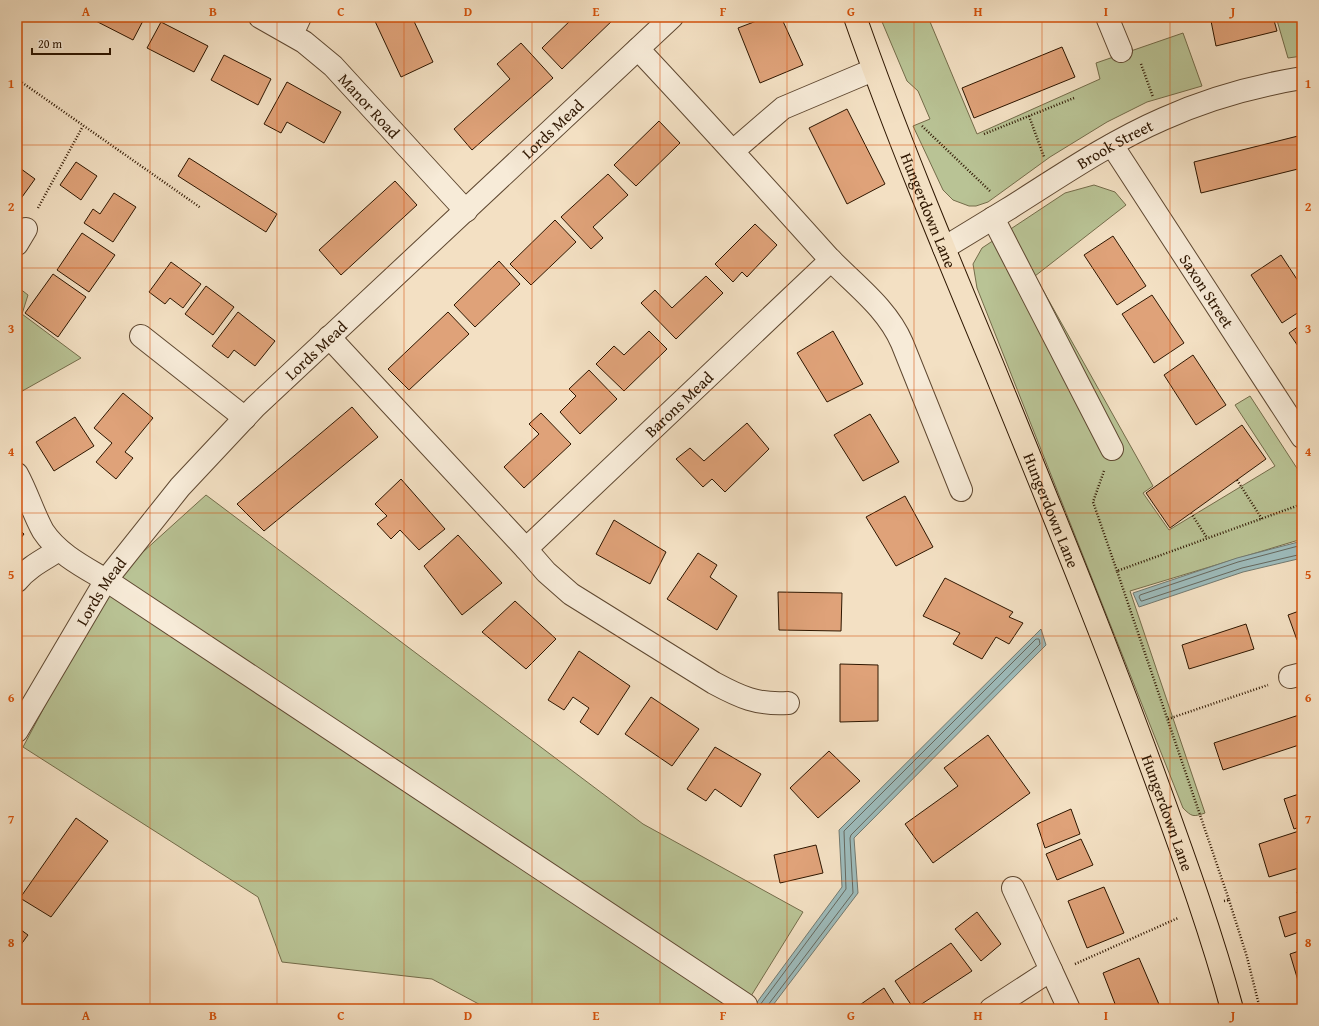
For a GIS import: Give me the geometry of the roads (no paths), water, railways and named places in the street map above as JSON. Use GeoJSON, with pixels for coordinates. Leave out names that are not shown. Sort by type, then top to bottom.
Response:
{"type":"FeatureCollection","features":[{"type":"Feature","properties":{"kind":"main road","name":"Hungerdown Lane"},"geometry":{"type":"LineString","coordinates":[[855,17],[873,70],[944,248],[1097,622],[1145,749],[1202,909],[1232,1009]]}},
{"type":"Feature","properties":{"kind":"street","name":"Manor Road"},"geometry":{"type":"LineString","coordinates":[[260,17],[296,26],[317,51],[334,66],[466,211]]}},
{"type":"Feature","properties":{"kind":"street","name":"Lords Mead"},"geometry":{"type":"LineString","coordinates":[[17,731],[106,580],[180,487],[245,418],[329,337],[466,211],[672,17]]}},
{"type":"Feature","properties":{"kind":"street"},"geometry":{"type":"LineString","coordinates":[[1107,17],[1121,51]]}},
{"type":"Feature","properties":{"kind":"street"},"geometry":{"type":"LineString","coordinates":[[638,49],[733,151],[831,260],[879,308],[894,327],[961,490]]}},
{"type":"Feature","properties":{"kind":"street"},"geometry":{"type":"LineString","coordinates":[[733,151],[783,108],[873,70]]}},
{"type":"Feature","properties":{"kind":"street","name":"Brook Street"},"geometry":{"type":"LineString","coordinates":[[944,248],[1112,145],[1162,119],[1242,90],[1302,78]]}},
{"type":"Feature","properties":{"kind":"street","name":"Saxon Street"},"geometry":{"type":"LineString","coordinates":[[1112,145],[1302,437]]}},
{"type":"Feature","properties":{"kind":"street"},"geometry":{"type":"LineString","coordinates":[[1001,213],[1112,449]]}},
{"type":"Feature","properties":{"kind":"street","name":"Barons Mead"},"geometry":{"type":"LineString","coordinates":[[526,549],[831,260]]}},
{"type":"Feature","properties":{"kind":"street"},"geometry":{"type":"LineString","coordinates":[[141,336],[245,418]]}},
{"type":"Feature","properties":{"kind":"street"},"geometry":{"type":"LineString","coordinates":[[329,337],[550,576],[571,594],[714,683],[737,695],[749,700],[763,703],[788,702]]}},
{"type":"Feature","properties":{"kind":"street"},"geometry":{"type":"LineString","coordinates":[[17,474],[42,529],[59,550],[746,1005]]}},
{"type":"Feature","properties":{"kind":"street"},"geometry":{"type":"LineString","coordinates":[[17,581],[38,563],[59,550]]}},
{"type":"Feature","properties":{"kind":"street"},"geometry":{"type":"LineString","coordinates":[[1013,888],[1069,1009]]}},
{"type":"Feature","properties":{"kind":"street"},"geometry":{"type":"LineString","coordinates":[[991,1009],[1052,972]]}},
{"type":"Feature","properties":{"kind":"water"},"geometry":{"type":"Polygon","coordinates":[[[1302,541],[1302,558],[1243,572],[1139,607],[1133,593],[1237,558],[1302,541]]]}},
{"type":"Feature","properties":{"kind":"water"},"geometry":{"type":"Polygon","coordinates":[[[1041,629],[1046,645],[854,838],[858,893],[770,1009],[752,1009],[842,887],[839,830],[1041,629]]]}}]}
